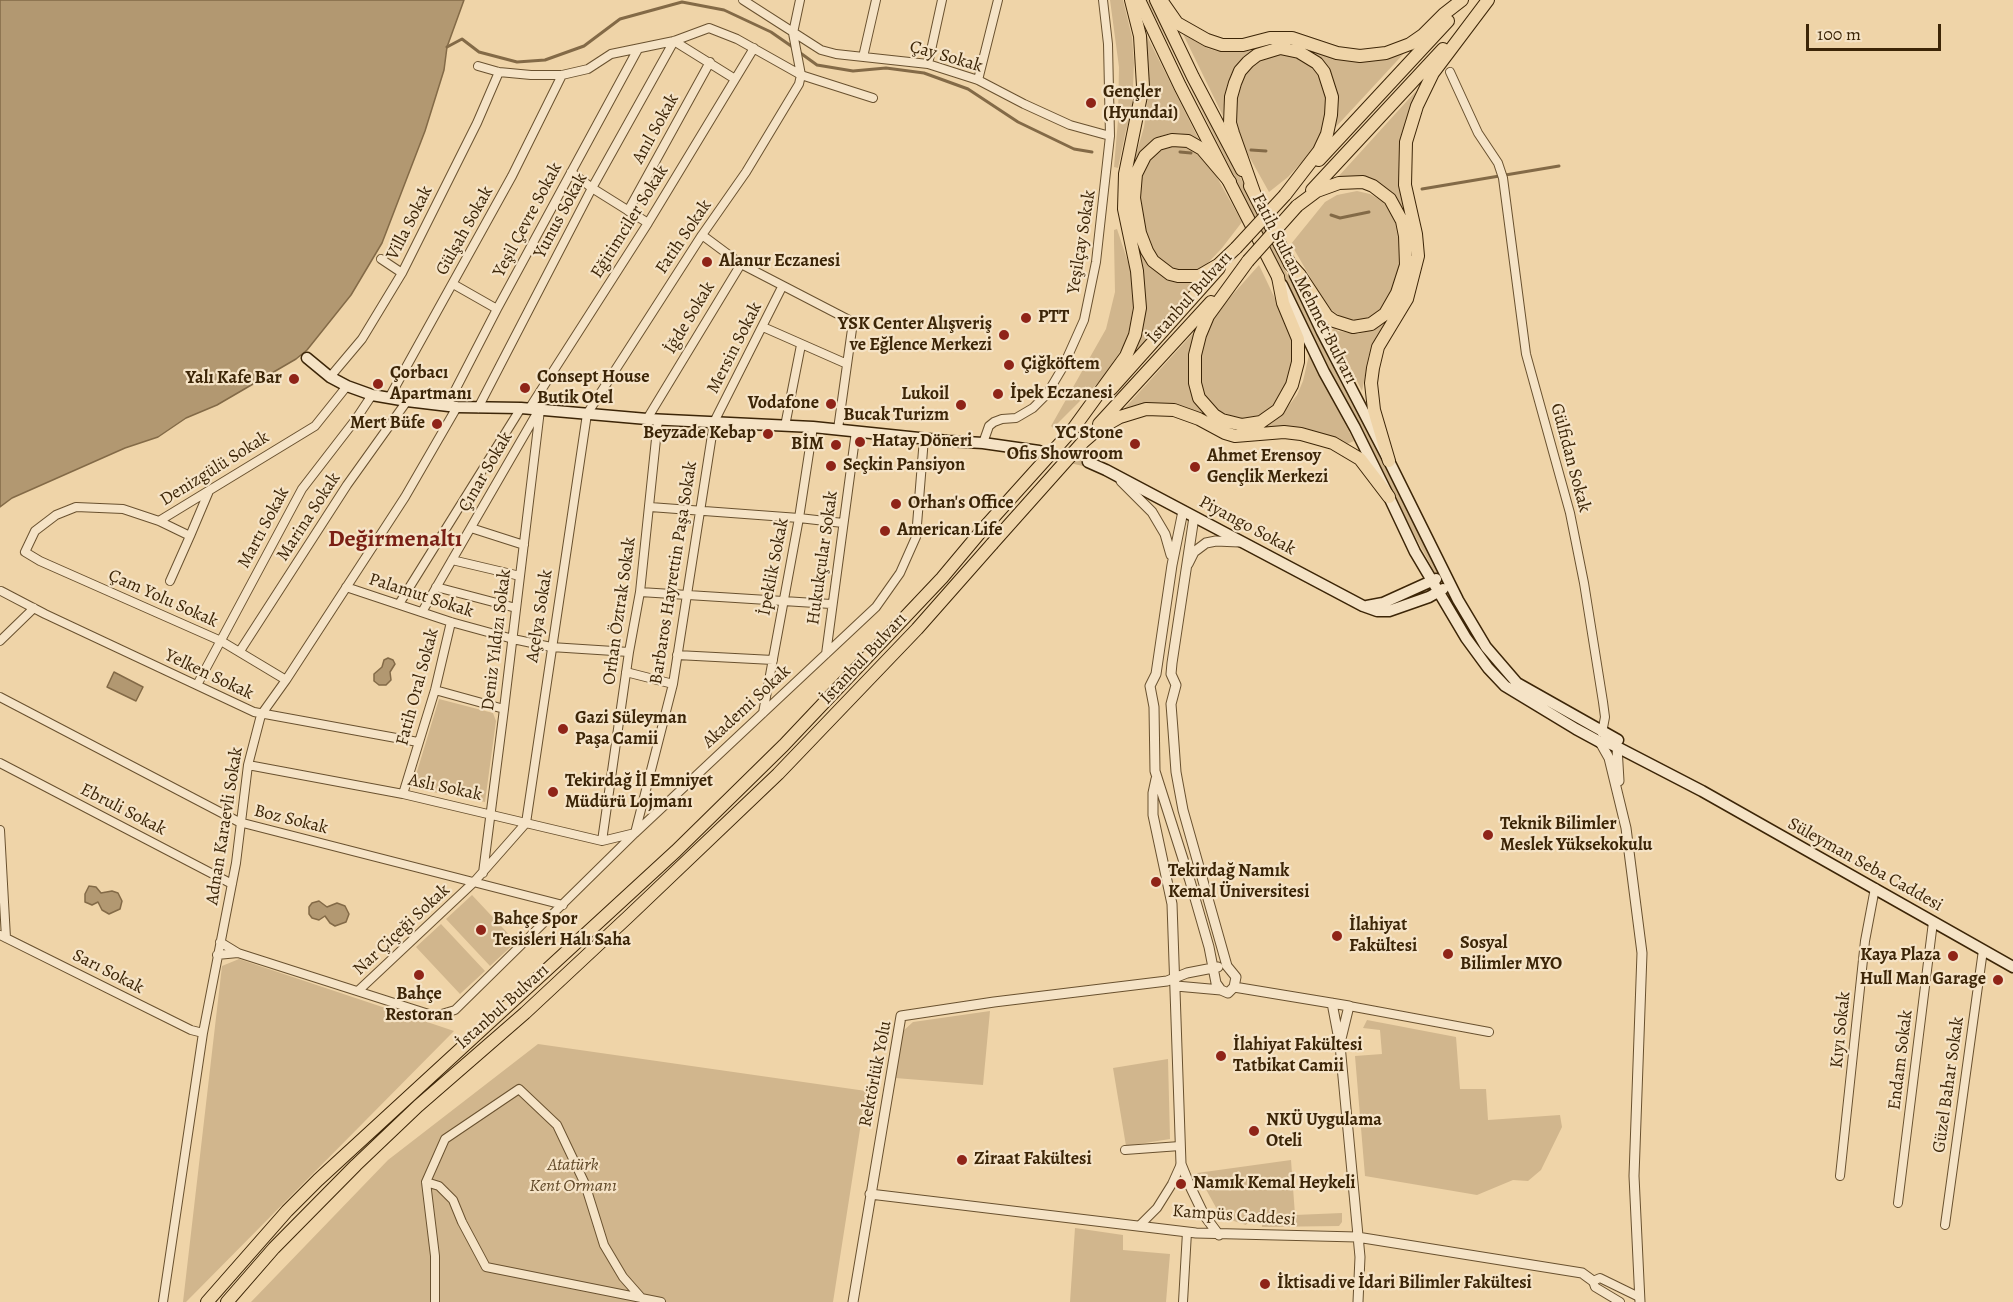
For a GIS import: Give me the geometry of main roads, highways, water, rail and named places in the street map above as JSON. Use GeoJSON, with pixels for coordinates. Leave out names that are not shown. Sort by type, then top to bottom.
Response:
{"type":"FeatureCollection","features":[{"type":"Feature","properties":{"kind":"main road"},"geometry":{"type":"LineString","coordinates":[[1073,429],[1126,356],[1135,335],[1140,308],[1137,271],[1124,209],[1125,174],[1143,86],[1140,36],[1131,0]]}},
{"type":"Feature","properties":{"kind":"main road","name":"Fatih Sultan Mehmet Bulvarı"},"geometry":{"type":"LineString","coordinates":[[1139,0],[1324,372],[1355,428],[1415,552],[1438,593]]}},
{"type":"Feature","properties":{"kind":"main road","name":"Fatih Sultan Mehmet Bulvarı"},"geometry":{"type":"LineString","coordinates":[[1156,0],[1448,581]]}},
{"type":"Feature","properties":{"kind":"main road"},"geometry":{"type":"LineString","coordinates":[[1161,0],[1177,23],[1215,43],[1234,45],[1270,38],[1292,38],[1337,53],[1360,56],[1386,53],[1410,44],[1462,0]]}},
{"type":"Feature","properties":{"kind":"main road","name":"İstanbul Bulvarı"},"geometry":{"type":"LineString","coordinates":[[207,1302],[263,1237],[318,1180],[676,851],[784,745],[942,578],[1073,429],[1164,332],[1236,248],[1467,0]]}},
{"type":"Feature","properties":{"kind":"main road"},"geometry":{"type":"LineString","coordinates":[[1389,461],[1374,410],[1371,383],[1378,347],[1407,299],[1418,256],[1416,234],[1405,185],[1406,142],[1417,106],[1433,73],[1488,0]]}},
{"type":"Feature","properties":{"kind":"main road","name":"İstanbul Bulvarı"},"geometry":{"type":"LineString","coordinates":[[227,1302],[274,1248],[356,1165],[418,1106],[525,1013],[778,774],[917,629],[1297,206],[1488,0]]}},
{"type":"Feature","properties":{"kind":"main road"},"geometry":{"type":"LineString","coordinates":[[1255,195],[1230,123],[1231,98],[1240,71],[1248,62],[1257,55],[1280,48],[1299,52],[1317,63],[1324,72],[1332,97],[1327,134],[1319,151],[1285,195]]}},
{"type":"Feature","properties":{"kind":"main road"},"geometry":{"type":"LineString","coordinates":[[1230,182],[1202,149],[1188,141],[1172,140],[1158,144],[1145,156],[1136,174],[1134,198],[1140,233],[1147,251],[1153,261],[1170,274],[1199,276],[1218,265],[1236,248]]}},
{"type":"Feature","properties":{"kind":"main road"},"geometry":{"type":"LineString","coordinates":[[1290,264],[1327,316],[1334,321],[1353,327],[1371,324],[1385,314],[1403,280],[1406,265],[1402,221],[1390,199],[1373,186],[1363,182],[1339,183],[1317,191],[1297,206]]}},
{"type":"Feature","properties":{"kind":"main road"},"geometry":{"type":"LineString","coordinates":[[1248,261],[1208,316],[1195,355],[1195,383],[1199,398],[1214,415],[1222,420],[1242,424],[1261,422],[1278,410],[1292,385],[1298,362],[1298,339],[1283,303],[1278,277]]}},
{"type":"Feature","properties":{"kind":"main road"},"geometry":{"type":"LineString","coordinates":[[307,358],[330,377],[347,387],[389,398],[452,407],[530,409],[652,419],[813,427],[982,443],[1039,451]]}},
{"type":"Feature","properties":{"kind":"main road"},"geometry":{"type":"LineString","coordinates":[[1082,443],[1097,430],[1120,417],[1146,409],[1174,410],[1236,436],[1284,432],[1333,443],[1360,459],[1389,497]]}},
{"type":"Feature","properties":{"kind":"main road","name":"Piyango Sokak"},"geometry":{"type":"LineString","coordinates":[[1088,462],[1363,606],[1377,611],[1389,610],[1438,593]]}},
{"type":"Feature","properties":{"kind":"main road"},"geometry":{"type":"LineString","coordinates":[[1363,606],[1383,603],[1438,579],[1448,581],[1438,593]]}},
{"type":"Feature","properties":{"kind":"main road","name":"Süleyman Seba Caddesi"},"geometry":{"type":"LineString","coordinates":[[1448,581],[1486,647],[1509,675],[1601,737]]}},
{"type":"Feature","properties":{"kind":"main road","name":"Süleyman Seba Caddesi"},"geometry":{"type":"LineString","coordinates":[[1438,593],[1475,652],[1505,686],[1549,714],[1617,743],[2013,967]]}},
{"type":"Feature","properties":{"kind":"waterway"},"geometry":{"type":"LineString","coordinates":[[447,47],[462,39],[479,52],[517,62],[545,60],[584,46],[620,19],[682,2],[724,10],[771,32],[794,48]]}},
{"type":"Feature","properties":{"kind":"waterway"},"geometry":{"type":"LineString","coordinates":[[799,52],[817,65],[853,71],[886,68],[924,73],[968,89],[1018,122],[1074,149],[1092,152]]}},
{"type":"Feature","properties":{"kind":"waterway"},"geometry":{"type":"LineString","coordinates":[[1251,150],[1266,151]]}},
{"type":"Feature","properties":{"kind":"waterway"},"geometry":{"type":"LineString","coordinates":[[1180,152],[1191,153]]}},
{"type":"Feature","properties":{"kind":"waterway"},"geometry":{"type":"LineString","coordinates":[[1422,189],[1559,166]]}},
{"type":"Feature","properties":{"kind":"waterway"},"geometry":{"type":"LineString","coordinates":[[1331,215],[1340,218],[1369,212]]}},
{"type":"Feature","properties":{"kind":"tunnel"},"geometry":{"type":"LineString","coordinates":[[1045,452],[1088,462]]}},
{"type":"Feature","properties":{"kind":"place","name":"Gençler (Hyundai)"},"geometry":{"type":"Point","coordinates":[1091,103]}},
{"type":"Feature","properties":{"kind":"place","name":"Alanur Eczanesi"},"geometry":{"type":"Point","coordinates":[707,262]}},
{"type":"Feature","properties":{"kind":"place","name":"PTT"},"geometry":{"type":"Point","coordinates":[1026,318]}},
{"type":"Feature","properties":{"kind":"place","name":"YSK Center Alışveriş ve Eğlence Merkezi"},"geometry":{"type":"Point","coordinates":[1004,335]}},
{"type":"Feature","properties":{"kind":"place","name":"Çiğköftem"},"geometry":{"type":"Point","coordinates":[1009,365]}},
{"type":"Feature","properties":{"kind":"place","name":"Yalı Kafe Bar"},"geometry":{"type":"Point","coordinates":[294,379]}},
{"type":"Feature","properties":{"kind":"place","name":"Çorbacı Apartmanı"},"geometry":{"type":"Point","coordinates":[378,384]}},
{"type":"Feature","properties":{"kind":"place","name":"Consept House Butik Otel"},"geometry":{"type":"Point","coordinates":[525,388]}},
{"type":"Feature","properties":{"kind":"place","name":"İpek Eczanesi"},"geometry":{"type":"Point","coordinates":[998,394]}},
{"type":"Feature","properties":{"kind":"place","name":"Vodafone"},"geometry":{"type":"Point","coordinates":[831,404]}},
{"type":"Feature","properties":{"kind":"place","name":"Lukoil Bucak Turizm"},"geometry":{"type":"Point","coordinates":[961,405]}},
{"type":"Feature","properties":{"kind":"place","name":"Mert Büfe"},"geometry":{"type":"Point","coordinates":[437,424]}},
{"type":"Feature","properties":{"kind":"place","name":"Beyzade Kebap"},"geometry":{"type":"Point","coordinates":[768,434]}},
{"type":"Feature","properties":{"kind":"place","name":"Hatay Döneri"},"geometry":{"type":"Point","coordinates":[860,442]}},
{"type":"Feature","properties":{"kind":"place","name":"YC Stone Ofis Showroom"},"geometry":{"type":"Point","coordinates":[1135,444]}},
{"type":"Feature","properties":{"kind":"place","name":"BİM"},"geometry":{"type":"Point","coordinates":[836,445]}},
{"type":"Feature","properties":{"kind":"place","name":"Seçkin Pansiyon"},"geometry":{"type":"Point","coordinates":[831,466]}},
{"type":"Feature","properties":{"kind":"place","name":"Ahmet Erensoy Gençlik Merkezi"},"geometry":{"type":"Point","coordinates":[1195,467]}},
{"type":"Feature","properties":{"kind":"place","name":"Orhan's Office"},"geometry":{"type":"Point","coordinates":[896,504]}},
{"type":"Feature","properties":{"kind":"place","name":"American Life"},"geometry":{"type":"Point","coordinates":[885,531]}},
{"type":"Feature","properties":{"kind":"place","name":"Gazi Süleyman Paşa Camii"},"geometry":{"type":"Point","coordinates":[563,729]}},
{"type":"Feature","properties":{"kind":"place","name":"Tekirdağ İl Emniyet Müdürü Lojmanı"},"geometry":{"type":"Point","coordinates":[553,792]}},
{"type":"Feature","properties":{"kind":"place","name":"Teknik Bilimler Meslek Yüksekokulu"},"geometry":{"type":"Point","coordinates":[1488,835]}},
{"type":"Feature","properties":{"kind":"place","name":"Tekirdağ Namık Kemal Üniversitesi"},"geometry":{"type":"Point","coordinates":[1156,882]}},
{"type":"Feature","properties":{"kind":"place","name":"Bahçe Spor Tesisleri Halı Saha"},"geometry":{"type":"Point","coordinates":[481,930]}},
{"type":"Feature","properties":{"kind":"place","name":"İlahiyat Fakültesi"},"geometry":{"type":"Point","coordinates":[1337,936]}},
{"type":"Feature","properties":{"kind":"place","name":"Sosyal Bilimler MYO"},"geometry":{"type":"Point","coordinates":[1448,954]}},
{"type":"Feature","properties":{"kind":"place","name":"Kaya Plaza"},"geometry":{"type":"Point","coordinates":[1953,956]}},
{"type":"Feature","properties":{"kind":"place","name":"Bahçe Restoran"},"geometry":{"type":"Point","coordinates":[419,975]}},
{"type":"Feature","properties":{"kind":"place","name":"Hull Man Garage"},"geometry":{"type":"Point","coordinates":[1998,980]}},
{"type":"Feature","properties":{"kind":"place","name":"İlahiyat Fakültesi Tatbikat Camii"},"geometry":{"type":"Point","coordinates":[1221,1056]}},
{"type":"Feature","properties":{"kind":"place","name":"NKÜ Uygulama Oteli"},"geometry":{"type":"Point","coordinates":[1254,1131]}},
{"type":"Feature","properties":{"kind":"place","name":"Ziraat Fakültesi"},"geometry":{"type":"Point","coordinates":[962,1160]}},
{"type":"Feature","properties":{"kind":"place","name":"Namık Kemal Heykeli"},"geometry":{"type":"Point","coordinates":[1181,1184]}},
{"type":"Feature","properties":{"kind":"place","name":"İktisadi ve İdari Bilimler Fakültesi"},"geometry":{"type":"Point","coordinates":[1265,1284]}},
{"type":"Feature","properties":{"kind":"district","name":"Değirmenaltı"},"geometry":{"type":"Point","coordinates":[395,540]}},
{"type":"Feature","properties":{"kind":"park label","name":"Atatürk Kent Ormanı"},"geometry":{"type":"Point","coordinates":[573,1176]}}]}
